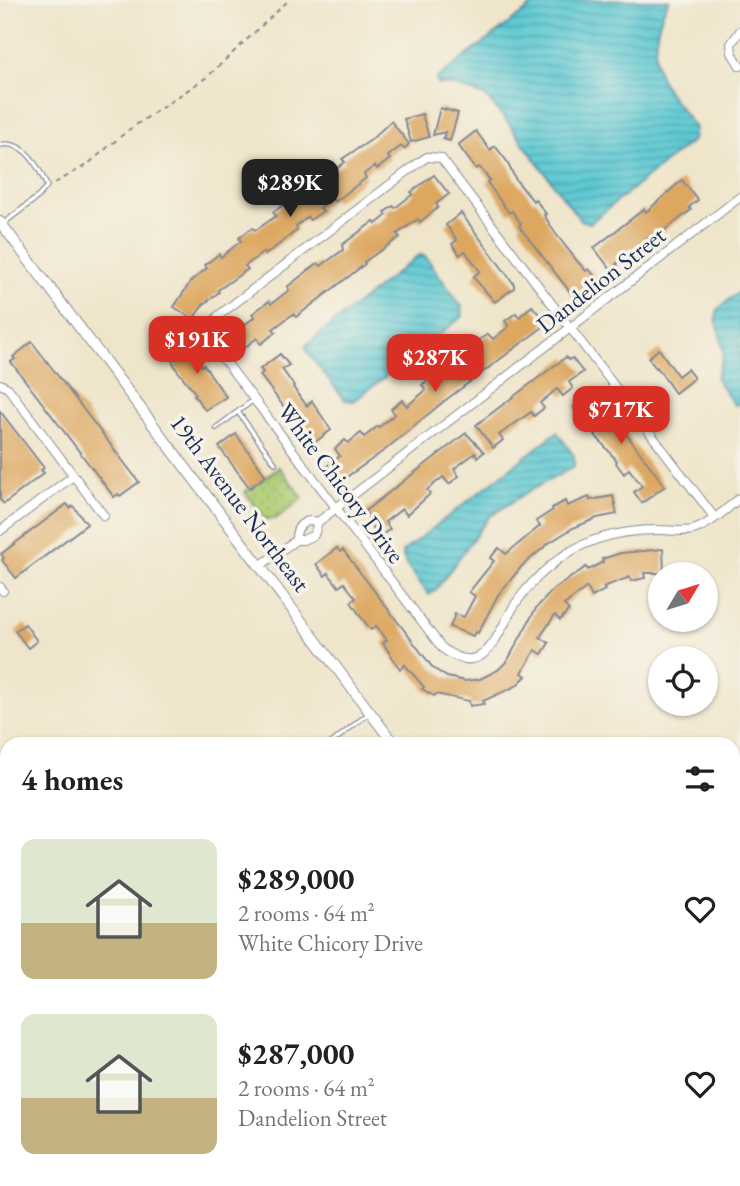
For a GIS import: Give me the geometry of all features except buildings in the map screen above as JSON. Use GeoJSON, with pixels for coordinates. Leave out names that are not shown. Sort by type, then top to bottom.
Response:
{"type":"FeatureCollection","features":[{"type":"Feature","properties":{"kind":"street"},"geometry":{"type":"LineString","coordinates":[[740,31],[731,44],[732,53],[740,66]]}},
{"type":"Feature","properties":{"kind":"street","name":"White Chicory Drive"},"geometry":{"type":"LineString","coordinates":[[714,517],[441,158],[428,157],[218,316],[211,327],[211,339],[254,400],[442,648],[458,658],[466,659],[487,652],[495,644],[525,591],[550,566],[578,548],[615,534],[646,530],[691,531],[699,528],[740,498]]}},
{"type":"Feature","properties":{"kind":"street","name":"Dandelion Street"},"geometry":{"type":"LineString","coordinates":[[261,565],[296,540],[314,535],[318,522],[740,197]]}},
{"type":"Feature","properties":{"kind":"street","name":"19th Avenue Northeast"},"geometry":{"type":"LineString","coordinates":[[1,223],[389,737]]}},
{"type":"Feature","properties":{"kind":"street"},"geometry":{"type":"LineString","coordinates":[[0,384],[8,388],[104,516]]}},
{"type":"Feature","properties":{"kind":"street"},"geometry":{"type":"LineString","coordinates":[[0,531],[73,476]]}},
{"type":"Feature","properties":{"kind":"street","name":"Dandelion Street"},"geometry":{"type":"LineString","coordinates":[[296,540],[295,532],[299,525],[318,522]]}},
{"type":"Feature","properties":{"kind":"lane"},"geometry":{"type":"LineString","coordinates":[[0,145],[7,143],[24,150],[38,166],[47,186],[39,196],[1,223]]}},
{"type":"Feature","properties":{"kind":"lane"},"geometry":{"type":"LineString","coordinates":[[216,428],[254,400]]}},
{"type":"Feature","properties":{"kind":"lane"},"geometry":{"type":"LineString","coordinates":[[238,412],[275,463]]}},
{"type":"Feature","properties":{"kind":"lane"},"geometry":{"type":"LineString","coordinates":[[339,737],[371,712]]}},
{"type":"Feature","properties":{"kind":"path"},"geometry":{"type":"LineString","coordinates":[[47,186],[59,182],[88,163],[127,131],[207,77],[289,0]]}},
{"type":"Feature","properties":{"kind":"green space"},"geometry":{"type":"Polygon","coordinates":[[[279,467],[303,498],[275,519],[266,519],[245,492],[279,467]]]}},
{"type":"Feature","properties":{"kind":"water"},"geometry":{"type":"Polygon","coordinates":[[[540,0],[669,0],[658,30],[656,63],[666,89],[695,128],[693,140],[590,223],[580,220],[486,97],[456,86],[438,84],[436,79],[540,0]]]}},
{"type":"Feature","properties":{"kind":"water"},"geometry":{"type":"Polygon","coordinates":[[[419,255],[425,256],[462,307],[463,316],[354,401],[345,400],[307,352],[306,345],[419,255]]]}},
{"type":"Feature","properties":{"kind":"water"},"geometry":{"type":"Polygon","coordinates":[[[740,291],[740,404],[734,405],[716,378],[724,354],[716,317],[718,309],[740,291]]]}},
{"type":"Feature","properties":{"kind":"water"},"geometry":{"type":"Polygon","coordinates":[[[557,432],[574,456],[574,467],[529,491],[489,517],[435,591],[429,595],[406,564],[402,552],[557,432]]]}}]}
